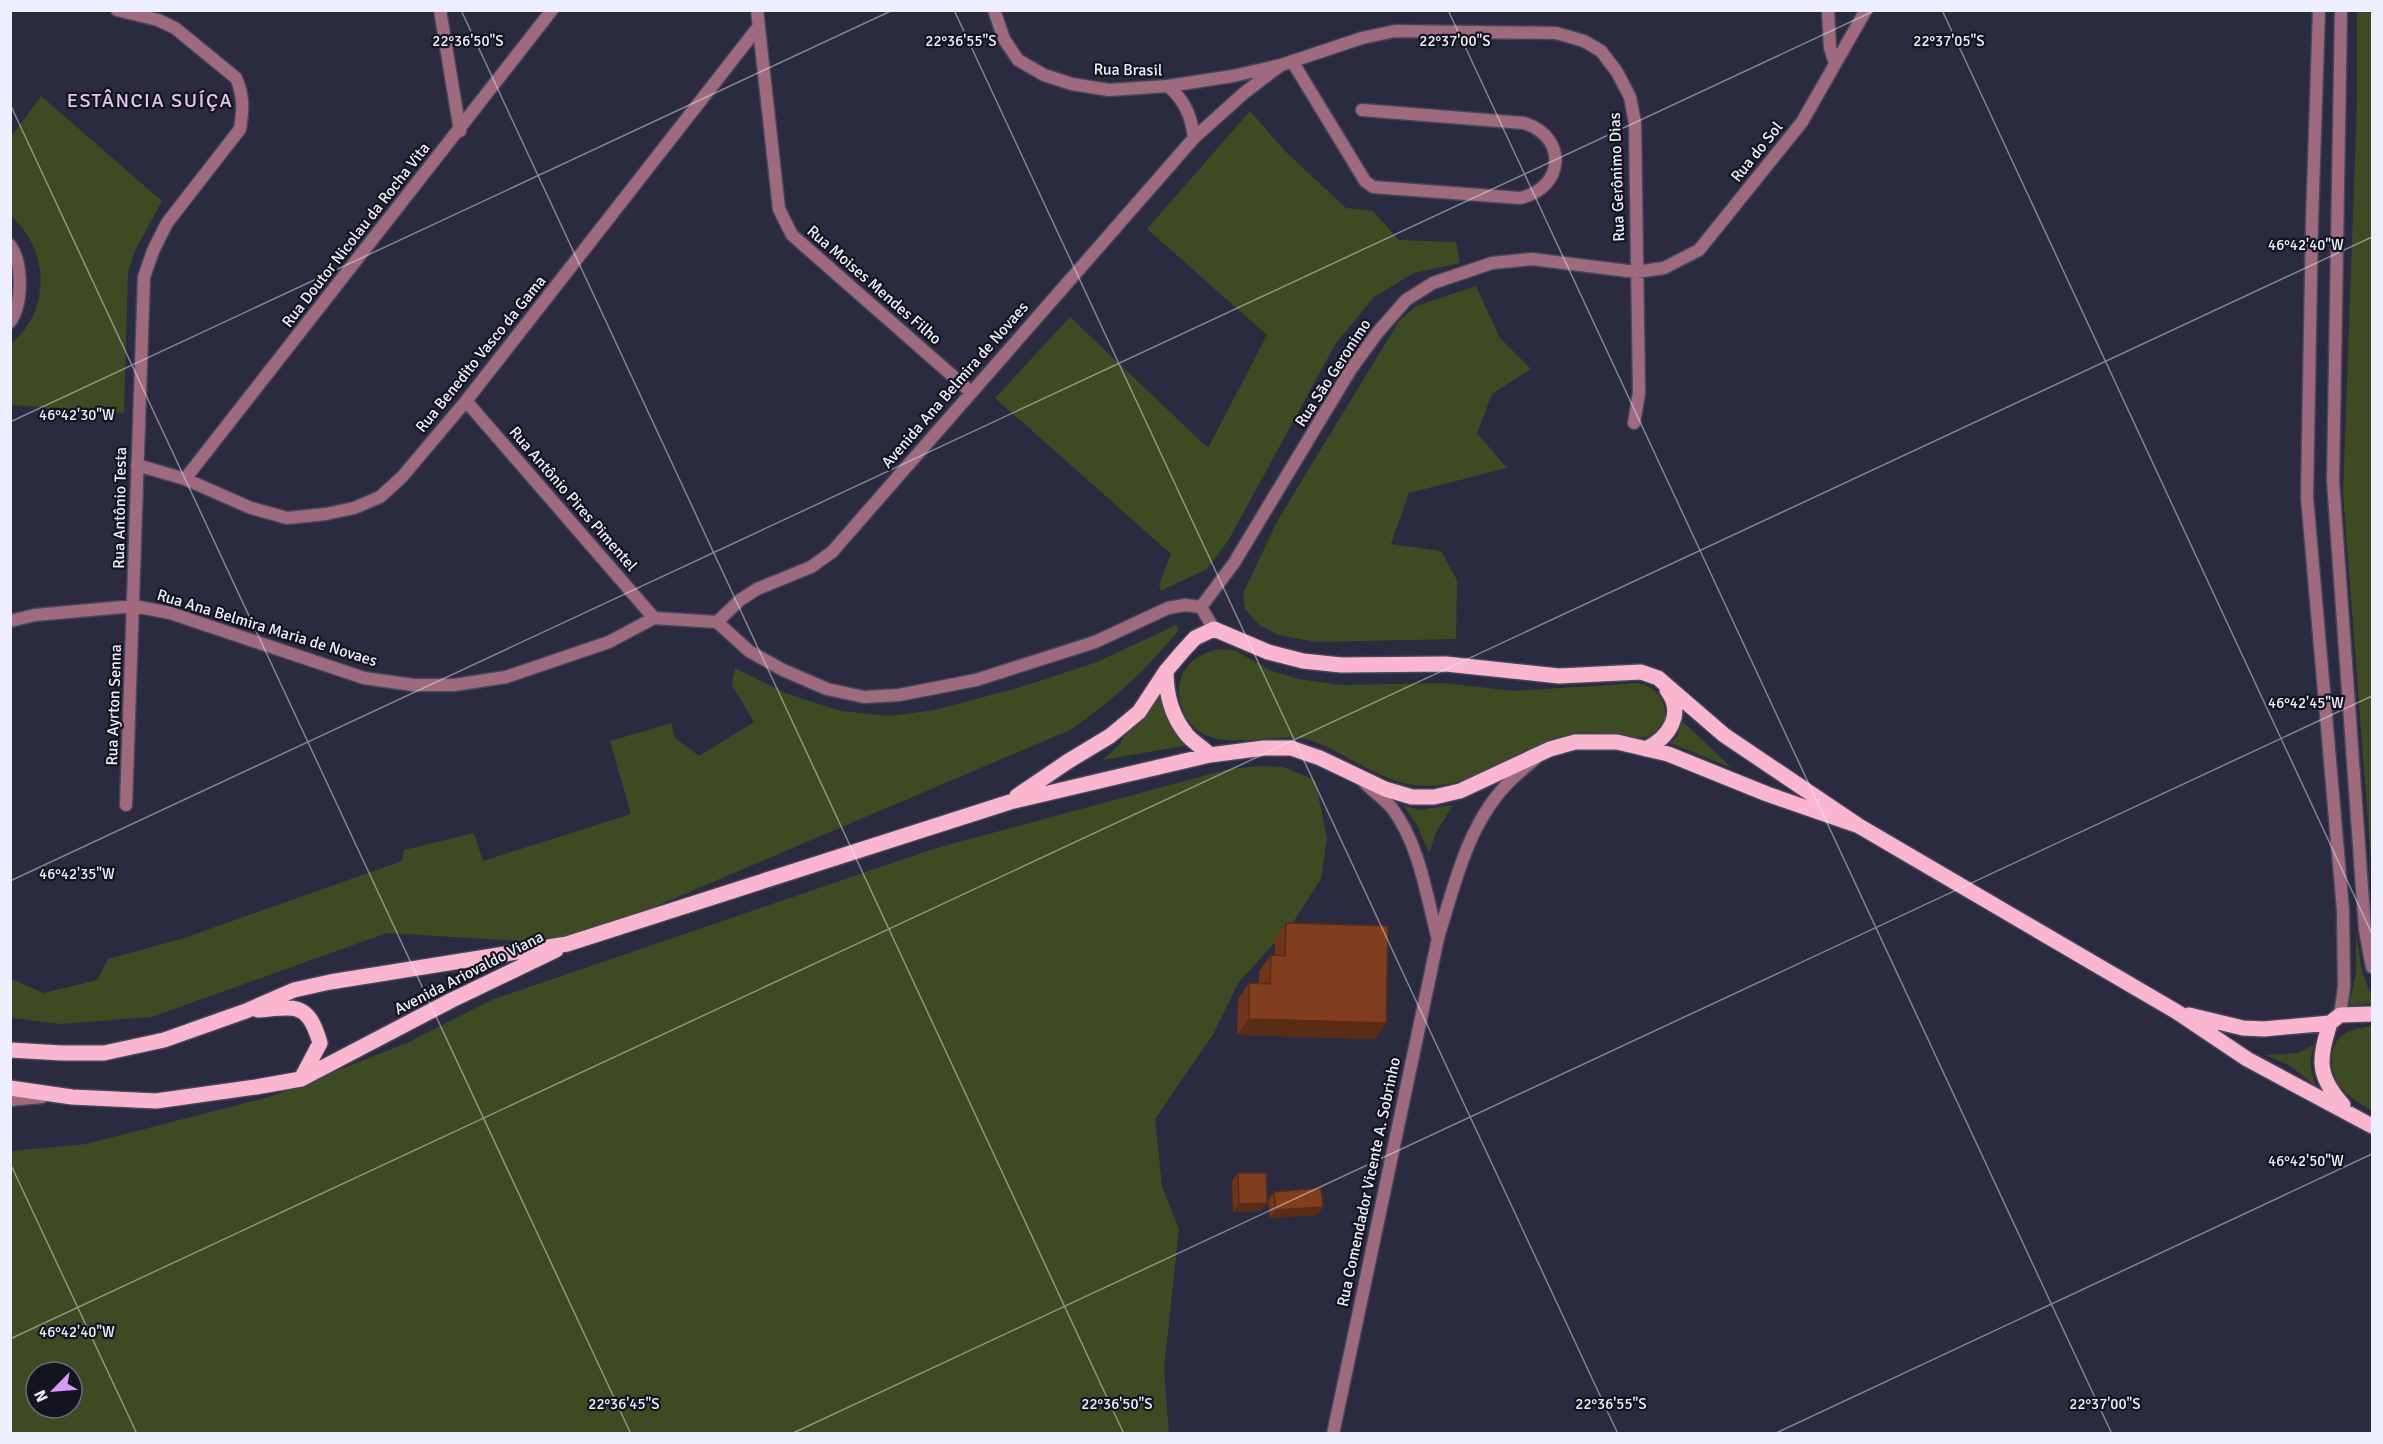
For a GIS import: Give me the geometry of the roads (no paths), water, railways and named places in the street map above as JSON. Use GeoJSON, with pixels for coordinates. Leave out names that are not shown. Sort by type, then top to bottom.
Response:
{"type":"FeatureCollection","features":[{"type":"Feature","properties":{"kind":"main road"},"geometry":{"type":"LineString","coordinates":[[1010,802],[1066,762],[1110,736],[1139,712],[1166,671],[1195,638],[1214,628],[1268,652],[1303,661],[1332,664],[1446,664],[1559,676],[1641,672],[1658,678],[1724,735],[1859,826],[2177,1012],[2247,1059],[2373,1126]]}},
{"type":"Feature","properties":{"kind":"main road"},"geometry":{"type":"LineString","coordinates":[[1166,671],[1166,691],[1175,714],[1187,735],[1210,754]]}},
{"type":"Feature","properties":{"kind":"main road"},"geometry":{"type":"LineString","coordinates":[[1646,749],[1660,742],[1671,730],[1675,714],[1673,698],[1658,678]]}},
{"type":"Feature","properties":{"kind":"main road"},"geometry":{"type":"LineString","coordinates":[[567,944],[1010,802],[1210,754],[1264,747],[1291,748],[1320,758],[1385,789],[1412,796],[1434,797],[1460,791],[1543,753],[1575,742],[1595,740],[1617,742],[1668,754],[1767,794],[1859,826]]}},
{"type":"Feature","properties":{"kind":"main road","name":"Avenida Ariovaldo Viana"},"geometry":{"type":"LineString","coordinates":[[10,1050],[104,1053],[164,1040],[246,1011],[294,990],[330,982],[567,944]]}},
{"type":"Feature","properties":{"kind":"main road","name":"Avenida Ariovaldo Viana"},"geometry":{"type":"LineString","coordinates":[[10,1088],[72,1097],[156,1101],[301,1079],[567,944]]}},
{"type":"Feature","properties":{"kind":"main road"},"geometry":{"type":"LineString","coordinates":[[246,1011],[289,1008],[302,1010],[314,1022],[320,1043],[301,1079]]}},
{"type":"Feature","properties":{"kind":"main road"},"geometry":{"type":"LineString","coordinates":[[2177,1012],[2243,1028],[2287,1028],[2373,1014]]}},
{"type":"Feature","properties":{"kind":"main road"},"geometry":{"type":"LineString","coordinates":[[2335,1019],[2322,1052],[2322,1072],[2330,1090],[2351,1114]]}},
{"type":"Feature","properties":{"kind":"street","name":"Rua Antônio Testa"},"geometry":{"type":"LineString","coordinates":[[117,10],[158,20],[175,28],[236,78],[242,90],[243,110],[240,129],[167,223],[153,250],[144,277],[134,606]]}},
{"type":"Feature","properties":{"kind":"street"},"geometry":{"type":"LineString","coordinates":[[440,10],[460,131]]}},
{"type":"Feature","properties":{"kind":"street","name":"Rua Doutor Nicolau da Rocha Vita"},"geometry":{"type":"LineString","coordinates":[[185,479],[460,131],[552,10]]}},
{"type":"Feature","properties":{"kind":"street","name":"Rua Moises Mendes Filho"},"geometry":{"type":"LineString","coordinates":[[757,10],[779,209],[792,235],[971,392]]}},
{"type":"Feature","properties":{"kind":"street","name":"Rua Brasil"},"geometry":{"type":"LineString","coordinates":[[994,10],[1004,39],[1018,60],[1044,75],[1072,84],[1109,90],[1168,86],[1181,98],[1188,110],[1194,138]]}},
{"type":"Feature","properties":{"kind":"street"},"geometry":{"type":"LineString","coordinates":[[1828,10],[1830,48],[1835,63]]}},
{"type":"Feature","properties":{"kind":"street","name":"Rua do Sol"},"geometry":{"type":"LineString","coordinates":[[1636,272],[1664,268],[1699,250],[1802,122],[1866,10]]}},
{"type":"Feature","properties":{"kind":"street"},"geometry":{"type":"LineString","coordinates":[[2319,10],[2312,221],[2307,498],[2343,910],[2344,987],[2335,1019]]}},
{"type":"Feature","properties":{"kind":"street"},"geometry":{"type":"LineString","coordinates":[[2341,10],[2333,481],[2365,930],[2373,967]]}},
{"type":"Feature","properties":{"kind":"street","name":"Rua Benedito Vasco da Gama"},"geometry":{"type":"LineString","coordinates":[[137,465],[185,479],[251,508],[287,518],[326,514],[354,508],[380,497],[402,477],[466,401],[759,26]]}},
{"type":"Feature","properties":{"kind":"street","name":"Rua Gerônimo Dias"},"geometry":{"type":"LineString","coordinates":[[1287,63],[1362,38],[1395,31],[1556,33],[1584,41],[1601,51],[1617,72],[1630,97],[1635,123],[1639,393],[1634,423]]}},
{"type":"Feature","properties":{"kind":"street"},"geometry":{"type":"LineString","coordinates":[[1168,86],[1233,76],[1287,63],[1365,181],[1372,187],[1520,198],[1532,196],[1543,189],[1555,168],[1554,150],[1545,134],[1536,127],[1524,123],[1362,110]]}},
{"type":"Feature","properties":{"kind":"street","name":"Avenida Ana Belmira de Novaes"},"geometry":{"type":"LineString","coordinates":[[717,622],[740,600],[757,589],[811,567],[832,552],[1194,138],[1244,93],[1287,63]]}},
{"type":"Feature","properties":{"kind":"street"},"geometry":{"type":"LineString","coordinates":[[10,245],[16,253],[20,288],[14,317],[10,322]]}},
{"type":"Feature","properties":{"kind":"street","name":"Rua São Geronimo"},"geometry":{"type":"LineString","coordinates":[[1201,607],[1234,563],[1352,369],[1378,332],[1406,300],[1433,283],[1492,263],[1532,259],[1636,272]]}},
{"type":"Feature","properties":{"kind":"street","name":"Rua Antônio Pires Pimentel"},"geometry":{"type":"LineString","coordinates":[[466,401],[654,618]]}},
{"type":"Feature","properties":{"kind":"street"},"geometry":{"type":"LineString","coordinates":[[654,618],[717,622],[749,651],[783,670],[826,689],[864,697],[899,695],[976,680],[1095,642],[1168,608],[1185,605],[1201,607],[1214,628]]}},
{"type":"Feature","properties":{"kind":"street","name":"Rua Ana Belmira Maria de Novaes"},"geometry":{"type":"LineString","coordinates":[[10,621],[35,615],[134,606],[170,613],[364,678],[413,685],[454,686],[506,677],[609,642],[654,618]]}},
{"type":"Feature","properties":{"kind":"street","name":"Rua Ayrton Senna"},"geometry":{"type":"LineString","coordinates":[[126,805],[134,606]]}},
{"type":"Feature","properties":{"kind":"street","name":"Rua Comendador Vicente A. Sobrinho"},"geometry":{"type":"LineString","coordinates":[[1333,1434],[1438,938],[1474,831],[1491,803],[1510,781],[1543,753]]}},
{"type":"Feature","properties":{"kind":"street"},"geometry":{"type":"LineString","coordinates":[[1356,776],[1390,806],[1404,827],[1418,860],[1438,938]]}},
{"type":"Feature","properties":{"kind":"street"},"geometry":{"type":"LineString","coordinates":[[10,1101],[34,1097],[72,1097]]}},
{"type":"Feature","properties":{"kind":"district","name":"ESTÂNCIA SUÍÇA"},"geometry":{"type":"Point","coordinates":[150,100]}}]}
